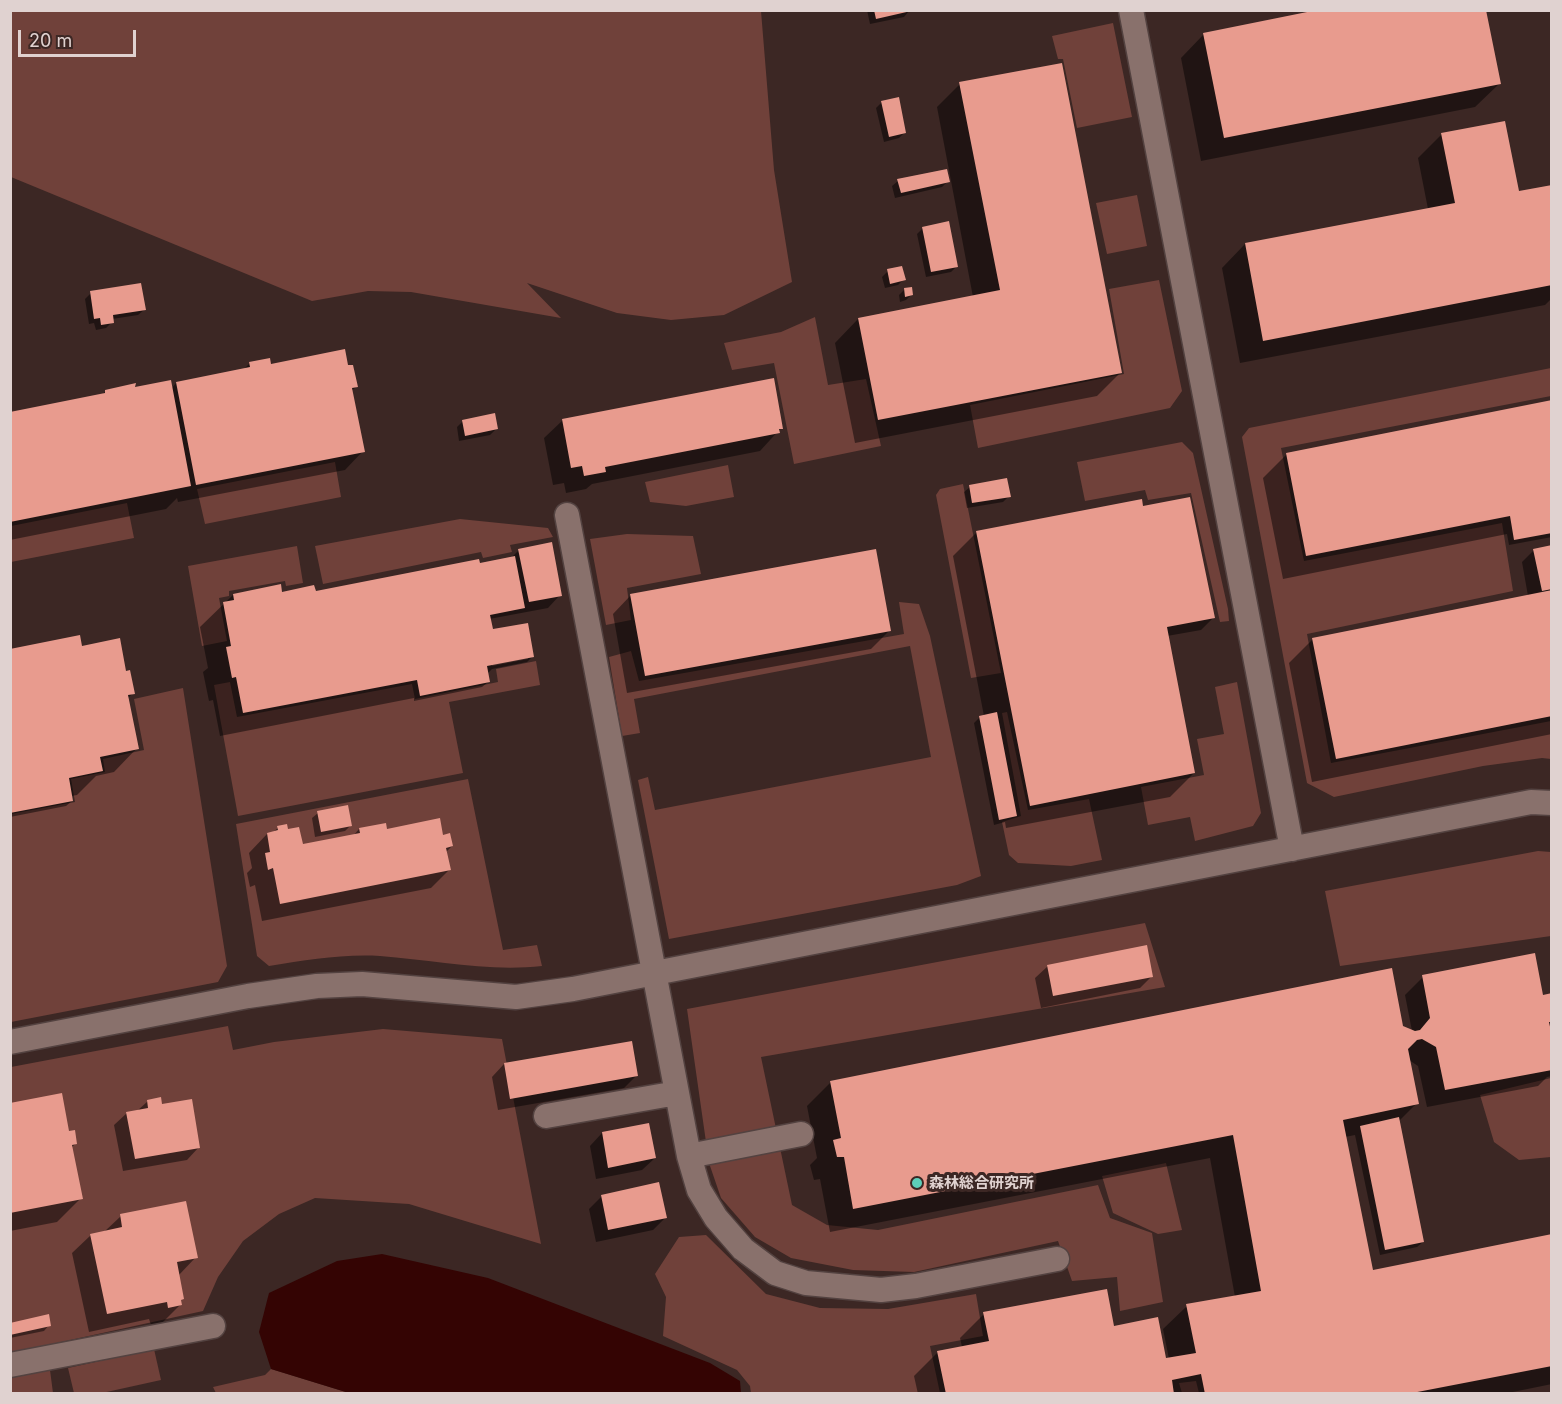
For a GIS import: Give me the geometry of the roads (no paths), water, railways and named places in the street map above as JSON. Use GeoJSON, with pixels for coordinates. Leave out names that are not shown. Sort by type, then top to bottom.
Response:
{"type":"FeatureCollection","features":[{"type":"Feature","properties":{"kind":"lane"},"geometry":{"type":"LineString","coordinates":[[1131,10],[1292,849]]}},
{"type":"Feature","properties":{"kind":"lane"},"geometry":{"type":"LineString","coordinates":[[567,515],[621,758],[654,973],[689,1156],[699,1190],[716,1218],[743,1249],[775,1273],[806,1283],[880,1290],[916,1286],[1057,1259]]}},
{"type":"Feature","properties":{"kind":"lane"},"geometry":{"type":"LineString","coordinates":[[10,1042],[249,996],[317,986],[362,984],[516,997],[573,989],[1531,802],[1551,803]]}},
{"type":"Feature","properties":{"kind":"lane"},"geometry":{"type":"LineString","coordinates":[[546,1116],[677,1094]]}},
{"type":"Feature","properties":{"kind":"lane"},"geometry":{"type":"LineString","coordinates":[[689,1156],[801,1134]]}},
{"type":"Feature","properties":{"kind":"lane"},"geometry":{"type":"LineString","coordinates":[[10,1365],[213,1326]]}},
{"type":"Feature","properties":{"kind":"place","name":"森林総合研究所"},"geometry":{"type":"Point","coordinates":[917,1183]}}]}
